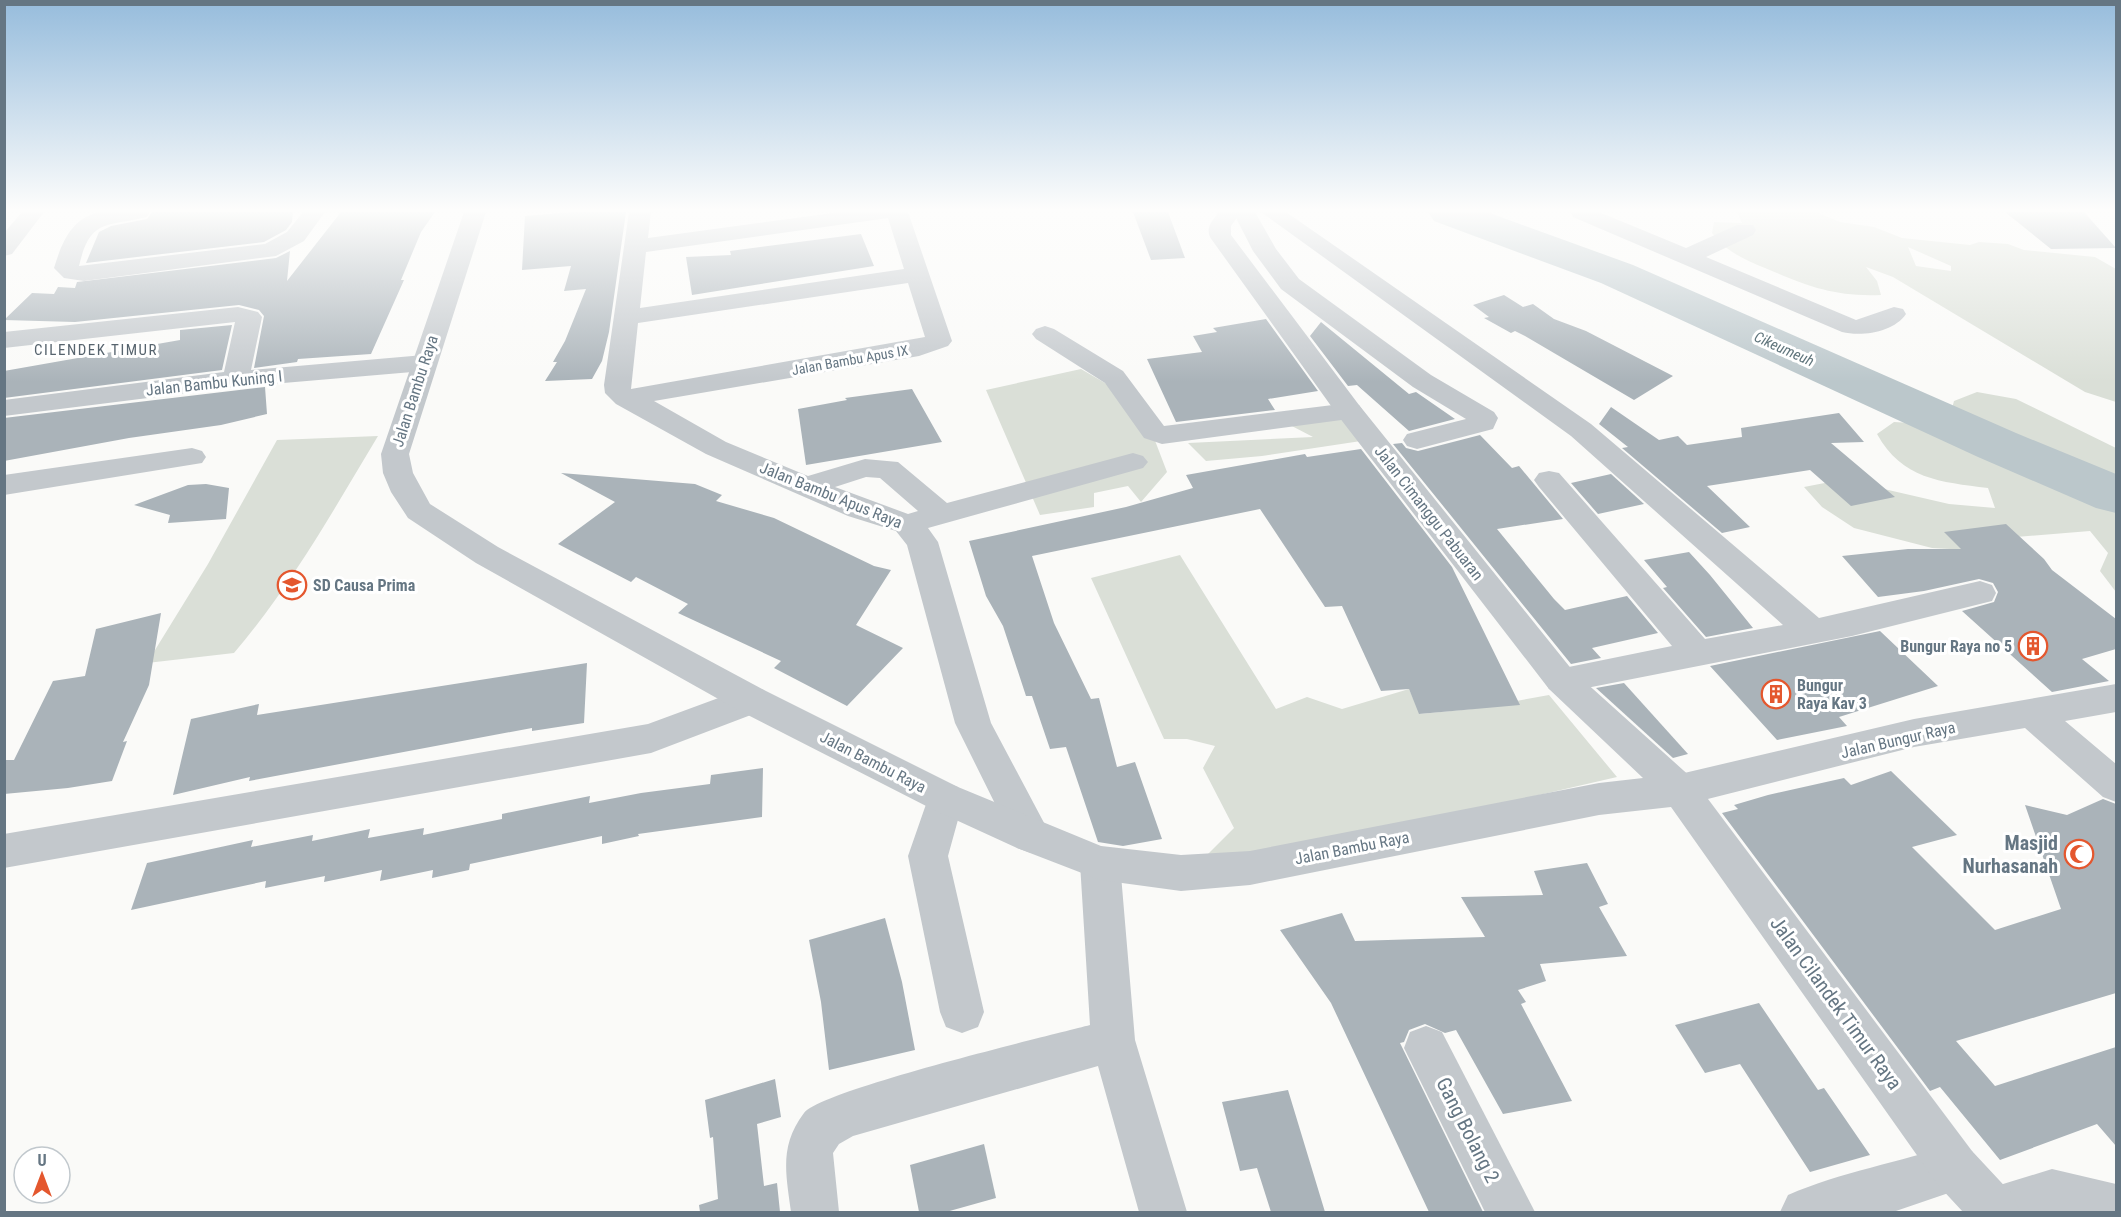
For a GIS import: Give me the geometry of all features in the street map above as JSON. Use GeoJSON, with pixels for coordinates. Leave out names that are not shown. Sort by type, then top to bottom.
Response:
{"type":"FeatureCollection","features":[{"type":"Feature","properties":{"kind":"street"},"geometry":{"type":"LineString","coordinates":[[67,269],[72,273],[84,274],[126,269]]}},
{"type":"Feature","properties":{"kind":"street","name":"Jalan Bambu Raya"},"geometry":{"type":"LineString","coordinates":[[456,269],[395,454],[398,473],[406,492],[419,511],[487,555],[751,700],[945,798],[1031,836],[1100,863],[1181,873],[1250,868],[1599,799],[1680,790]]}},
{"type":"Feature","properties":{"kind":"street"},"geometry":{"type":"LineString","coordinates":[[626,398],[619,393],[617,384],[631,269]]}},
{"type":"Feature","properties":{"kind":"street","name":"Jalan Bambu Apus IX"},"geometry":{"type":"LineString","coordinates":[[626,398],[931,346],[939,341],[939,335],[916,269]]}},
{"type":"Feature","properties":{"kind":"street","name":"Jalan Cimanggu Pabuaran"},"geometry":{"type":"LineString","coordinates":[[1245,269],[1349,411],[1561,680],[1680,790]]}},
{"type":"Feature","properties":{"kind":"street"},"geometry":{"type":"LineString","coordinates":[[1278,269],[1290,284],[1422,381],[1484,418],[1483,423],[1417,440]]}},
{"type":"Feature","properties":{"kind":"street"},"geometry":{"type":"LineString","coordinates":[[1353,269],[1581,430],[1813,632]]}},
{"type":"Feature","properties":{"kind":"street"},"geometry":{"type":"LineString","coordinates":[[1714,269],[1851,327],[1862,328],[1894,314]]}},
{"type":"Feature","properties":{"kind":"street"},"geometry":{"type":"LineString","coordinates":[[624,318],[918,274]]}},
{"type":"Feature","properties":{"kind":"street"},"geometry":{"type":"LineString","coordinates":[[4,340],[238,314],[249,317],[236,379]]}},
{"type":"Feature","properties":{"kind":"street"},"geometry":{"type":"LineString","coordinates":[[1045,334],[1114,377],[1154,432],[1162,435],[1349,411]]}},
{"type":"Feature","properties":{"kind":"street","name":"Jalan Bambu Kuning I"},"geometry":{"type":"LineString","coordinates":[[4,408],[236,379],[424,363]]}},
{"type":"Feature","properties":{"kind":"street","name":"Jalan Bambu Apus Raya"},"geometry":{"type":"LineString","coordinates":[[626,398],[716,448],[859,508],[907,524],[922,542],[974,723],[1031,836]]}},
{"type":"Feature","properties":{"kind":"street"},"geometry":{"type":"LineString","coordinates":[[4,485],[192,457]]}},
{"type":"Feature","properties":{"kind":"street"},"geometry":{"type":"LineString","coordinates":[[907,524],[940,513],[1133,462]]}},
{"type":"Feature","properties":{"kind":"street"},"geometry":{"type":"LineString","coordinates":[[807,486],[865,468],[888,469],[940,513]]}},
{"type":"Feature","properties":{"kind":"street"},"geometry":{"type":"LineString","coordinates":[[1549,480],[1698,654]]}},
{"type":"Feature","properties":{"kind":"street"},"geometry":{"type":"LineString","coordinates":[[1561,680],[1813,632],[1980,592]]}},
{"type":"Feature","properties":{"kind":"street","name":"Jalan Bungur Raya"},"geometry":{"type":"LineString","coordinates":[[1680,790],[1824,757],[1914,733],[2116,698]]}},
{"type":"Feature","properties":{"kind":"street"},"geometry":{"type":"LineString","coordinates":[[4,850],[651,738],[751,700]]}},
{"type":"Feature","properties":{"kind":"street"},"geometry":{"type":"LineString","coordinates":[[2033,714],[2116,786]]}},
{"type":"Feature","properties":{"kind":"street","name":"Jalan Cilandek Timur Raya"},"geometry":{"type":"LineString","coordinates":[[1680,790],[1955,1168],[1995,1211]]}},
{"type":"Feature","properties":{"kind":"street"},"geometry":{"type":"LineString","coordinates":[[945,798],[928,856],[962,1012]]}},
{"type":"Feature","properties":{"kind":"street"},"geometry":{"type":"LineString","coordinates":[[1100,863],[1113,1040],[1163,1212]]}},
{"type":"Feature","properties":{"kind":"street"},"geometry":{"type":"LineString","coordinates":[[815,1212],[809,1150],[822,1127],[844,1115],[1113,1040]]}},
{"type":"Feature","properties":{"kind":"street","name":"Gang Bolang 2"},"geometry":{"type":"LineString","coordinates":[[1426,1048],[1511,1212]]}},
{"type":"Feature","properties":{"kind":"street"},"geometry":{"type":"LineString","coordinates":[[1805,1212],[1905,1185],[1955,1168]]}},
{"type":"Feature","properties":{"kind":"street"},"geometry":{"type":"LineString","coordinates":[[1995,1211],[2052,1193],[2116,1208]]}},
{"type":"Feature","properties":{"kind":"shaded area"},"geometry":{"type":"Polygon","coordinates":[[[1766,269],[1867,269],[1877,281],[1881,295],[1835,292],[1766,269]]]}},
{"type":"Feature","properties":{"kind":"shaded area"},"geometry":{"type":"Polygon","coordinates":[[[1871,269],[1951,271],[1951,269],[2116,269],[2116,402],[2085,392],[1893,277],[1871,269]]]}},
{"type":"Feature","properties":{"kind":"shaded area"},"geometry":{"type":"Polygon","coordinates":[[[1081,369],[1141,404],[1167,472],[1141,502],[1128,486],[1094,493],[1094,507],[1040,515],[986,390],[1081,369]]]}},
{"type":"Feature","properties":{"kind":"shaded area"},"geometry":{"type":"Polygon","coordinates":[[[1977,392],[2016,399],[2116,448],[2116,592],[2100,571],[2108,553],[2090,531],[1992,539],[1967,550],[1932,548],[1854,528],[1822,507],[1804,487],[1835,481],[1871,486],[1949,504],[1995,508],[1988,488],[1924,476],[1898,461],[1877,434],[1894,422],[1929,424],[1950,416],[1954,401],[1977,392]]]}},
{"type":"Feature","properties":{"kind":"shaded area"},"geometry":{"type":"Polygon","coordinates":[[[1345,415],[1361,441],[1262,456],[1206,461],[1188,443],[1313,437],[1288,424],[1345,415]]]}},
{"type":"Feature","properties":{"kind":"shaded area"},"geometry":{"type":"Polygon","coordinates":[[[378,436],[293,575],[234,653],[147,663],[208,564],[277,440],[378,436]]]}},
{"type":"Feature","properties":{"kind":"shaded area"},"geometry":{"type":"Polygon","coordinates":[[[1180,555],[1276,709],[1307,697],[1342,709],[1409,689],[1420,714],[1472,709],[1549,695],[1617,777],[1185,877],[1234,828],[1203,768],[1215,746],[1187,739],[1164,739],[1091,578],[1180,555]]]}},
{"type":"Feature","properties":{"kind":"building"},"geometry":{"type":"Polygon","coordinates":[[[187,269],[288,269],[287,281],[297,269],[406,269],[401,280],[404,280],[371,354],[298,359],[297,362],[254,368],[264,316],[259,310],[239,305],[75,322],[4,320],[32,293],[54,294],[58,287],[75,288],[77,282],[187,269]]]}},
{"type":"Feature","properties":{"kind":"building"},"geometry":{"type":"Polygon","coordinates":[[[570,269],[618,269],[609,332],[602,361],[592,379],[545,381],[557,362],[553,362],[565,341],[586,289],[564,291],[570,269]]]}},
{"type":"Feature","properties":{"kind":"building"},"geometry":{"type":"Polygon","coordinates":[[[688,269],[856,269],[692,295],[688,269]]]}},
{"type":"Feature","properties":{"kind":"building"},"geometry":{"type":"Polygon","coordinates":[[[1504,295],[1523,307],[1533,304],[1554,319],[1586,331],[1673,376],[1634,400],[1525,336],[1515,331],[1511,333],[1484,318],[1489,317],[1473,305],[1504,295]]]}},
{"type":"Feature","properties":{"kind":"building"},"geometry":{"type":"Polygon","coordinates":[[[1266,319],[1318,391],[1268,399],[1275,410],[1176,422],[1147,359],[1202,352],[1193,336],[1217,332],[1213,328],[1266,319]]]}},
{"type":"Feature","properties":{"kind":"building"},"geometry":{"type":"Polygon","coordinates":[[[1321,322],[1409,394],[1416,392],[1455,419],[1409,431],[1357,385],[1348,386],[1310,336],[1321,322]]]}},
{"type":"Feature","properties":{"kind":"building"},"geometry":{"type":"Polygon","coordinates":[[[232,325],[222,370],[4,398],[4,371],[180,340],[180,330],[232,325]]]}},
{"type":"Feature","properties":{"kind":"building"},"geometry":{"type":"Polygon","coordinates":[[[265,387],[267,414],[221,425],[129,438],[4,461],[4,418],[265,387]]]}},
{"type":"Feature","properties":{"kind":"building"},"geometry":{"type":"Polygon","coordinates":[[[912,389],[942,442],[806,465],[798,409],[847,400],[845,398],[912,389]]]}},
{"type":"Feature","properties":{"kind":"building"},"geometry":{"type":"Polygon","coordinates":[[[1611,407],[1659,440],[1678,436],[1687,445],[1742,437],[1741,428],[1839,413],[1864,442],[1831,443],[1895,497],[1851,506],[1810,470],[1707,486],[1750,527],[1722,533],[1622,448],[1628,447],[1599,424],[1611,407]]]}},
{"type":"Feature","properties":{"kind":"building"},"geometry":{"type":"Polygon","coordinates":[[[1480,435],[1512,468],[1519,466],[1563,519],[1497,529],[1554,599],[1565,610],[1627,596],[1658,633],[1592,648],[1601,658],[1571,664],[1393,444],[1402,443],[1406,448],[1418,451],[1480,435]]]}},
{"type":"Feature","properties":{"kind":"building"},"geometry":{"type":"Polygon","coordinates":[[[1361,449],[1452,567],[1520,705],[1419,714],[1409,689],[1381,691],[1342,606],[1325,607],[1260,509],[1032,556],[1054,623],[1091,699],[1099,698],[1117,767],[1135,762],[1162,839],[1123,846],[1098,842],[1066,747],[1050,749],[1032,696],[1026,696],[1003,626],[986,596],[969,541],[1126,507],[1193,488],[1186,475],[1305,454],[1307,457],[1361,449]]]}},
{"type":"Feature","properties":{"kind":"building"},"geometry":{"type":"Polygon","coordinates":[[[561,473],[695,484],[722,495],[716,501],[774,518],[874,566],[891,570],[856,625],[903,648],[847,706],[774,668],[781,661],[678,613],[688,604],[636,577],[631,582],[558,544],[615,502],[561,473]]]}},
{"type":"Feature","properties":{"kind":"building"},"geometry":{"type":"Polygon","coordinates":[[[1611,474],[1644,504],[1598,514],[1571,483],[1611,474]]]}},
{"type":"Feature","properties":{"kind":"building"},"geometry":{"type":"Polygon","coordinates":[[[206,484],[229,488],[226,519],[168,523],[170,515],[134,505],[188,485],[206,484]]]}},
{"type":"Feature","properties":{"kind":"building"},"geometry":{"type":"Polygon","coordinates":[[[2006,524],[2044,559],[2052,570],[2116,619],[2116,649],[2082,659],[2109,681],[2052,692],[1962,611],[1994,602],[1998,592],[1993,583],[1979,579],[1924,591],[1878,597],[1842,556],[1908,549],[1961,549],[1944,532],[2006,524]]]}},
{"type":"Feature","properties":{"kind":"building"},"geometry":{"type":"Polygon","coordinates":[[[1689,552],[1753,628],[1706,637],[1663,588],[1667,587],[1644,560],[1689,552]]]}},
{"type":"Feature","properties":{"kind":"building"},"geometry":{"type":"Polygon","coordinates":[[[161,613],[149,685],[123,742],[127,741],[112,781],[4,794],[4,760],[14,760],[53,681],[85,676],[96,629],[161,613]]]}},
{"type":"Feature","properties":{"kind":"building"},"geometry":{"type":"Polygon","coordinates":[[[1880,631],[1938,686],[1839,717],[1847,726],[1777,740],[1710,666],[1880,631]]]}},
{"type":"Feature","properties":{"kind":"building"},"geometry":{"type":"Polygon","coordinates":[[[587,663],[584,723],[532,731],[532,728],[249,781],[250,777],[173,795],[191,719],[259,704],[257,715],[587,663]]]}},
{"type":"Feature","properties":{"kind":"building"},"geometry":{"type":"Polygon","coordinates":[[[1624,683],[1688,754],[1673,758],[1596,688],[1624,683]]]}},
{"type":"Feature","properties":{"kind":"building"},"geometry":{"type":"Polygon","coordinates":[[[763,768],[762,817],[638,834],[639,836],[602,844],[602,836],[470,864],[469,870],[432,878],[433,870],[380,881],[382,870],[324,882],[325,876],[265,888],[266,881],[131,910],[147,863],[253,840],[251,847],[313,835],[312,841],[370,829],[368,838],[424,828],[423,835],[502,819],[502,814],[590,796],[589,803],[641,793],[710,784],[711,775],[763,768]]]}},
{"type":"Feature","properties":{"kind":"building"},"geometry":{"type":"Polygon","coordinates":[[[1891,771],[1957,835],[1912,847],[1995,930],[2061,909],[2025,805],[2067,815],[2103,799],[2116,804],[2116,993],[1956,1041],[1995,1086],[2116,1047],[2116,1146],[2097,1124],[2000,1160],[1940,1087],[1930,1091],[1722,813],[1738,809],[1734,805],[1768,795],[1844,778],[1851,785],[1891,771]]]}},
{"type":"Feature","properties":{"kind":"building"},"geometry":{"type":"Polygon","coordinates":[[[1587,863],[1608,904],[1599,907],[1627,956],[1540,964],[1546,981],[1518,990],[1526,1002],[1521,1004],[1572,1101],[1503,1114],[1456,1030],[1445,1033],[1425,1024],[1409,1030],[1404,1042],[1400,1043],[1483,1212],[1429,1212],[1331,1003],[1280,930],[1342,913],[1355,941],[1485,937],[1461,897],[1543,895],[1534,871],[1587,863]]]}},
{"type":"Feature","properties":{"kind":"building"},"geometry":{"type":"Polygon","coordinates":[[[885,918],[902,982],[915,1050],[829,1070],[821,1002],[809,940],[885,918]]]}},
{"type":"Feature","properties":{"kind":"building"},"geometry":{"type":"Polygon","coordinates":[[[1759,1003],[1818,1090],[1824,1088],[1870,1155],[1810,1172],[1740,1064],[1705,1073],[1675,1025],[1759,1003]]]}},
{"type":"Feature","properties":{"kind":"building"},"geometry":{"type":"Polygon","coordinates":[[[775,1079],[781,1117],[757,1124],[764,1186],[777,1183],[780,1212],[700,1212],[699,1205],[718,1199],[713,1137],[710,1138],[705,1100],[775,1079]]]}},
{"type":"Feature","properties":{"kind":"building"},"geometry":{"type":"Polygon","coordinates":[[[1288,1090],[1325,1212],[1271,1212],[1257,1168],[1240,1171],[1222,1102],[1288,1090]]]}},
{"type":"Feature","properties":{"kind":"building"},"geometry":{"type":"Polygon","coordinates":[[[984,1144],[996,1198],[946,1212],[919,1212],[910,1165],[984,1144]]]}},
{"type":"Feature","properties":{"kind":"waterway","name":"Cikeumeuh"},"geometry":{"type":"LineString","coordinates":[[1603,269],[1997,445],[2116,495]]}},
{"type":"Feature","properties":{"kind":"place","name":"SD Causa Prima"},"geometry":{"type":"Point","coordinates":[292,585]}},
{"type":"Feature","properties":{"kind":"place","name":"Bungur Raya no 5"},"geometry":{"type":"Point","coordinates":[2033,646]}},
{"type":"Feature","properties":{"kind":"place","name":"Bungur Raya Kav 3"},"geometry":{"type":"Point","coordinates":[1776,694]}},
{"type":"Feature","properties":{"kind":"place","name":"Masjid Nurhasanah"},"geometry":{"type":"Point","coordinates":[2079,854]}},
{"type":"Feature","properties":{"kind":"district","name":"CILENDEK TIMUR"},"geometry":{"type":"Point","coordinates":[96,350]}}]}
